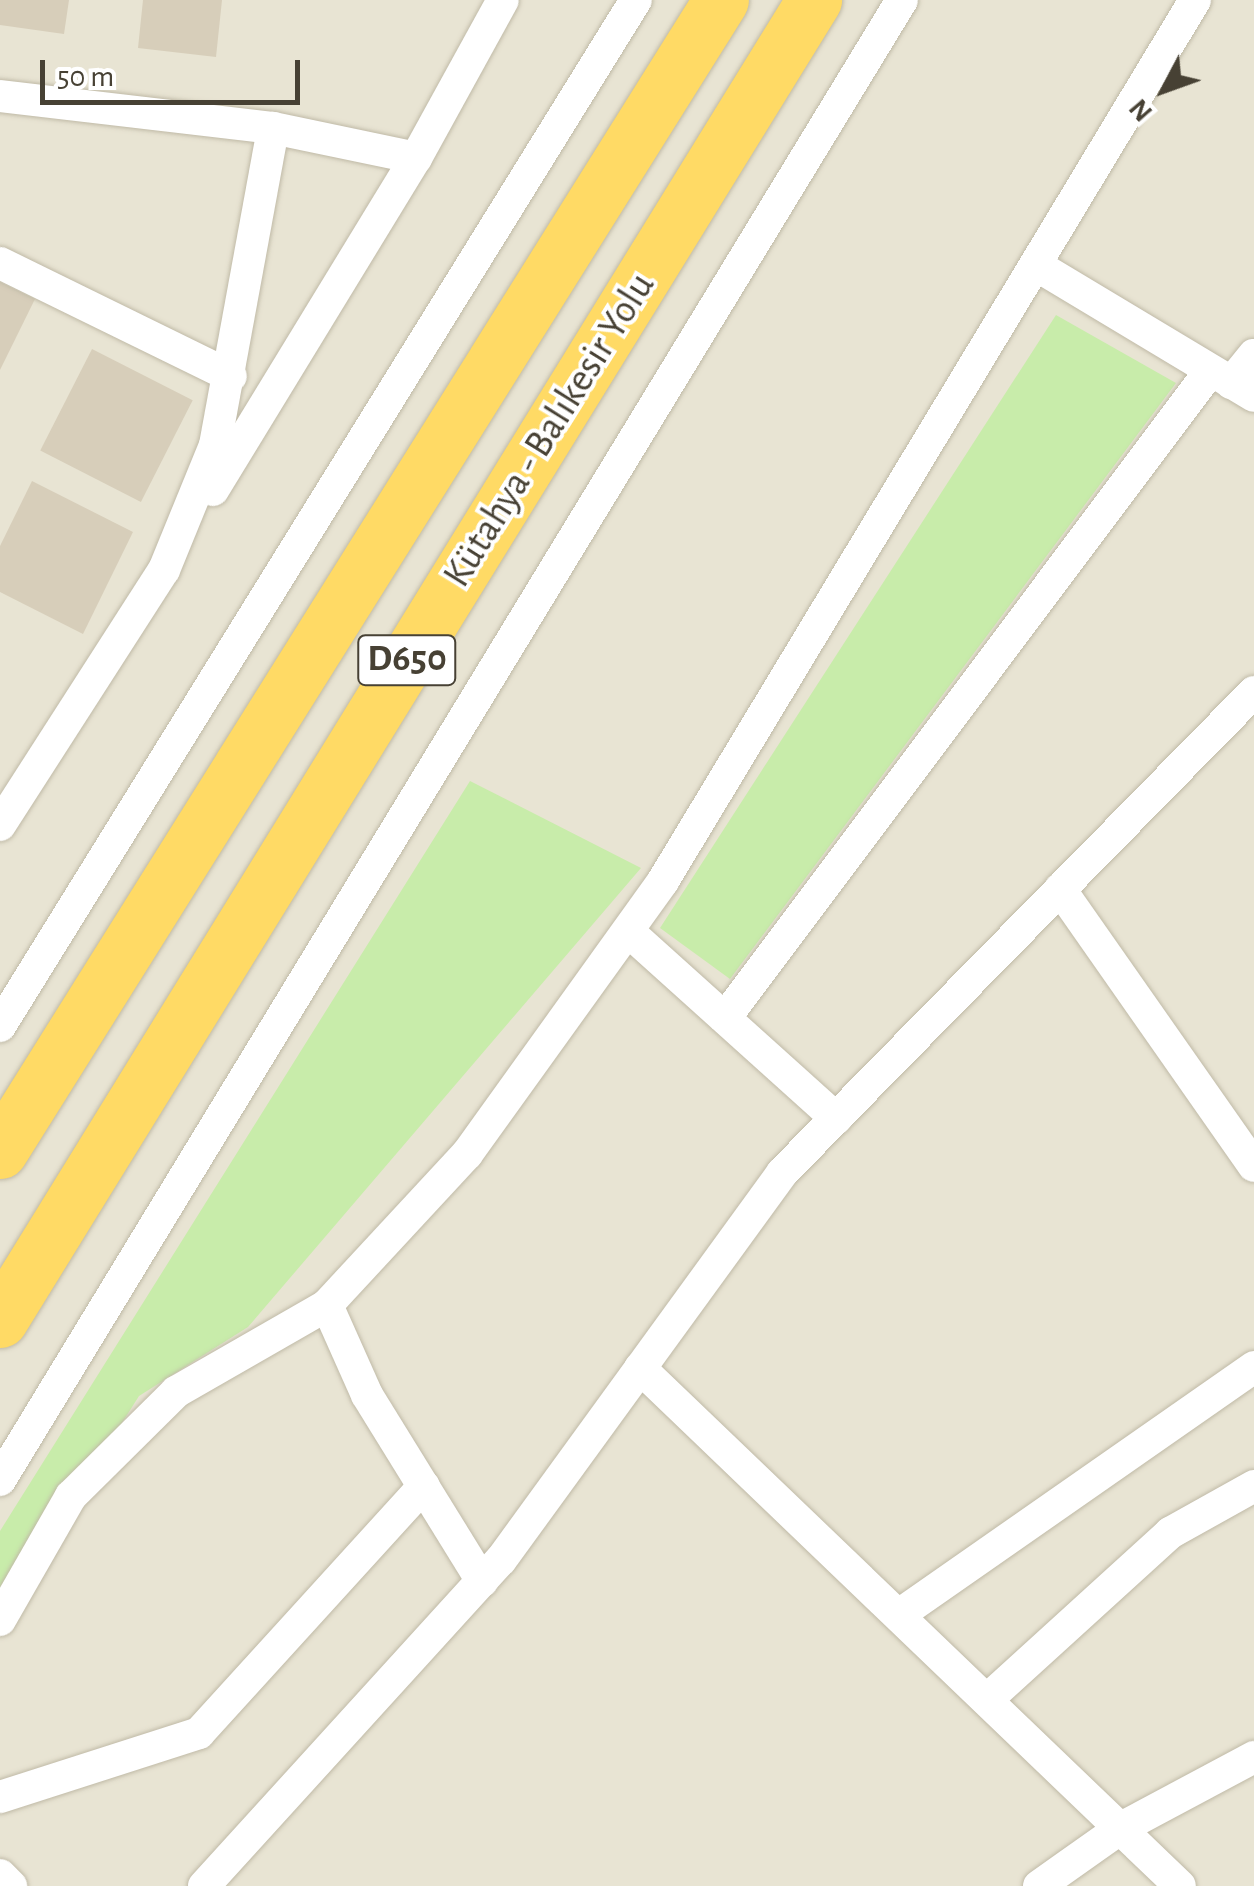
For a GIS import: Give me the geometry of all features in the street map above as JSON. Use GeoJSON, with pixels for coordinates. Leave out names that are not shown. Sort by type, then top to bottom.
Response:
{"type":"FeatureCollection","features":[{"type":"Feature","properties":{"kind":"highway","name":"Kütahya - Balıkesir Yolu"},"geometry":{"type":"LineString","coordinates":[[0,1151],[721,0]]}},
{"type":"Feature","properties":{"kind":"highway","name":"Kütahya - Balıkesir Yolu"},"geometry":{"type":"LineString","coordinates":[[0,1320],[814,0]]}},
{"type":"Feature","properties":{"kind":"street"},"geometry":{"type":"LineString","coordinates":[[0,825],[164,570],[416,158],[503,0]]}},
{"type":"Feature","properties":{"kind":"street"},"geometry":{"type":"LineString","coordinates":[[0,1480],[902,0]]}},
{"type":"Feature","properties":{"kind":"street"},"geometry":{"type":"LineString","coordinates":[[0,1620],[72,1496],[176,1392],[327,1305],[467,1154],[628,931],[1036,266],[1194,0]]}},
{"type":"Feature","properties":{"kind":"street"},"geometry":{"type":"LineString","coordinates":[[0,1026],[633,3]]}},
{"type":"Feature","properties":{"kind":"street"},"geometry":{"type":"LineString","coordinates":[[0,96],[273,128],[416,158]]}},
{"type":"Feature","properties":{"kind":"street"},"geometry":{"type":"LineString","coordinates":[[164,570],[231,376],[273,128]]}},
{"type":"Feature","properties":{"kind":"street"},"geometry":{"type":"LineString","coordinates":[[0,263],[231,376]]}},
{"type":"Feature","properties":{"kind":"street"},"geometry":{"type":"LineString","coordinates":[[1036,266],[1232,383]]}},
{"type":"Feature","properties":{"kind":"street"},"geometry":{"type":"LineString","coordinates":[[726,1018],[1254,354]]}},
{"type":"Feature","properties":{"kind":"street"},"geometry":{"type":"LineString","coordinates":[[204,1886],[482,1582],[782,1173],[1254,692]]}},
{"type":"Feature","properties":{"kind":"street"},"geometry":{"type":"LineString","coordinates":[[1060,889],[1254,1166]]}},
{"type":"Feature","properties":{"kind":"street"},"geometry":{"type":"LineString","coordinates":[[628,931],[836,1118]]}},
{"type":"Feature","properties":{"kind":"street"},"geometry":{"type":"LineString","coordinates":[[327,1305],[367,1395],[482,1582]]}},
{"type":"Feature","properties":{"kind":"street"},"geometry":{"type":"LineString","coordinates":[[903,1612],[1254,1366]]}},
{"type":"Feature","properties":{"kind":"street"},"geometry":{"type":"LineString","coordinates":[[640,1368],[903,1612],[1180,1886]]}},
{"type":"Feature","properties":{"kind":"street"},"geometry":{"type":"LineString","coordinates":[[0,1796],[199,1733],[424,1486]]}},
{"type":"Feature","properties":{"kind":"street"},"geometry":{"type":"LineString","coordinates":[[990,1697],[1170,1533],[1254,1486]]}},
{"type":"Feature","properties":{"kind":"street"},"geometry":{"type":"LineString","coordinates":[[1039,1886],[1121,1828],[1254,1757]]}},
{"type":"Feature","properties":{"kind":"street"},"geometry":{"type":"LineString","coordinates":[[0,1875],[11,1886]]}},
{"type":"Feature","properties":{"kind":"shaded area"},"geometry":{"type":"Polygon","coordinates":[[[0,0],[1254,0],[1254,1886],[0,1886],[0,0]]]}},
{"type":"Feature","properties":{"kind":"green space"},"geometry":{"type":"Polygon","coordinates":[[[1056,315],[1176,383],[730,979],[660,928],[1056,315]]]}},
{"type":"Feature","properties":{"kind":"green space"},"geometry":{"type":"Polygon","coordinates":[[[470,781],[641,868],[248,1327],[139,1396],[0,1616],[0,1531],[470,781]]]}},
{"type":"Feature","properties":{"kind":"building"},"geometry":{"type":"Polygon","coordinates":[[[0,0],[69,0],[64,34],[0,25],[0,0]]]}},
{"type":"Feature","properties":{"kind":"building"},"geometry":{"type":"Polygon","coordinates":[[[143,0],[222,0],[216,57],[138,48],[143,0]]]}},
{"type":"Feature","properties":{"kind":"building"},"geometry":{"type":"Polygon","coordinates":[[[0,282],[35,299],[0,370],[0,282]]]}},
{"type":"Feature","properties":{"kind":"building"},"geometry":{"type":"Polygon","coordinates":[[[92,349],[193,400],[141,502],[40,451],[92,349]]]}},
{"type":"Feature","properties":{"kind":"building"},"geometry":{"type":"Polygon","coordinates":[[[32,481],[133,532],[83,634],[0,592],[0,546],[32,481]]]}}]}
